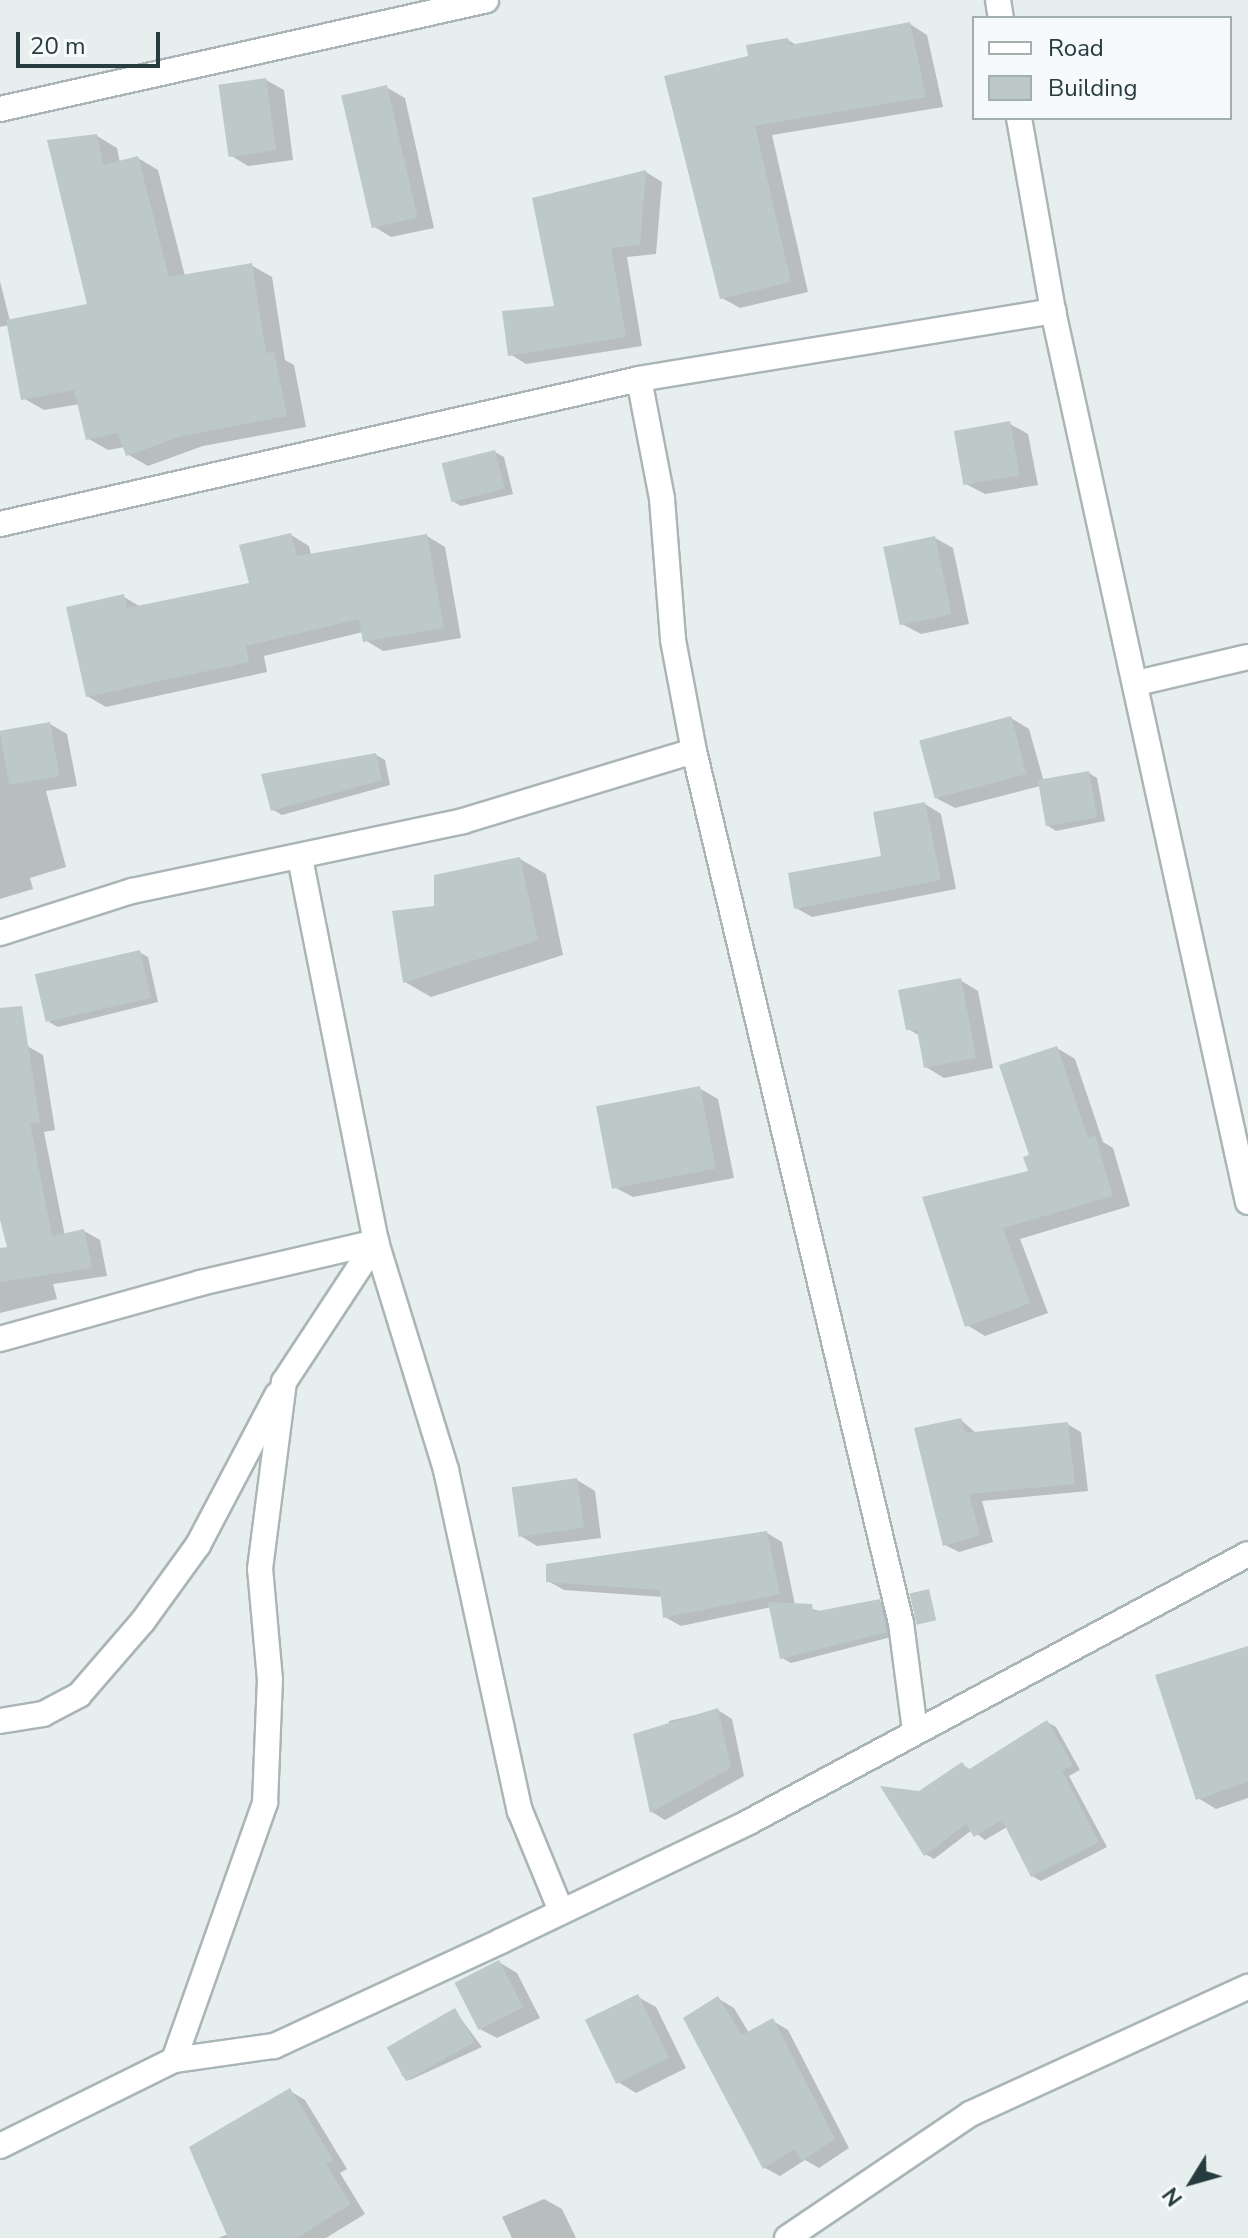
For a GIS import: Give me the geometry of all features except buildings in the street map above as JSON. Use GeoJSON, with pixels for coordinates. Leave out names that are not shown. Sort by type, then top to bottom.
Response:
{"type":"FeatureCollection","features":[{"type":"Feature","properties":{"kind":"street"},"geometry":{"type":"LineString","coordinates":[[0,109],[486,0]]}},
{"type":"Feature","properties":{"kind":"street"},"geometry":{"type":"LineString","coordinates":[[1019,120],[1053,311],[1242,1153],[1248,1202]]}},
{"type":"Feature","properties":{"kind":"street"},"geometry":{"type":"LineString","coordinates":[[0,524],[639,379],[1053,311]]}},
{"type":"Feature","properties":{"kind":"street"},"geometry":{"type":"LineString","coordinates":[[639,379],[662,499],[673,640],[694,751],[901,1623],[915,1731]]}},
{"type":"Feature","properties":{"kind":"street"},"geometry":{"type":"LineString","coordinates":[[1137,683],[1248,657]]}},
{"type":"Feature","properties":{"kind":"street"},"geometry":{"type":"LineString","coordinates":[[0,933],[132,891],[300,858],[463,821],[694,751]]}},
{"type":"Feature","properties":{"kind":"street"},"geometry":{"type":"LineString","coordinates":[[300,858],[376,1242],[446,1470],[520,1811],[561,1911]]}},
{"type":"Feature","properties":{"kind":"street"},"geometry":{"type":"LineString","coordinates":[[0,1339],[171,1290],[376,1242]]}},
{"type":"Feature","properties":{"kind":"street"},"geometry":{"type":"LineString","coordinates":[[0,1721],[43,1714],[79,1695],[143,1621],[198,1545],[284,1382],[376,1242]]}},
{"type":"Feature","properties":{"kind":"street"},"geometry":{"type":"LineString","coordinates":[[174,2060],[265,1803],[270,1680],[260,1569],[284,1382]]}},
{"type":"Feature","properties":{"kind":"street"},"geometry":{"type":"LineString","coordinates":[[0,2146],[78,2103],[174,2060],[274,2046],[749,1822],[1248,1554]]}},
{"type":"Feature","properties":{"kind":"street"},"geometry":{"type":"LineString","coordinates":[[787,2238],[970,2114],[1248,1987]]}}]}
